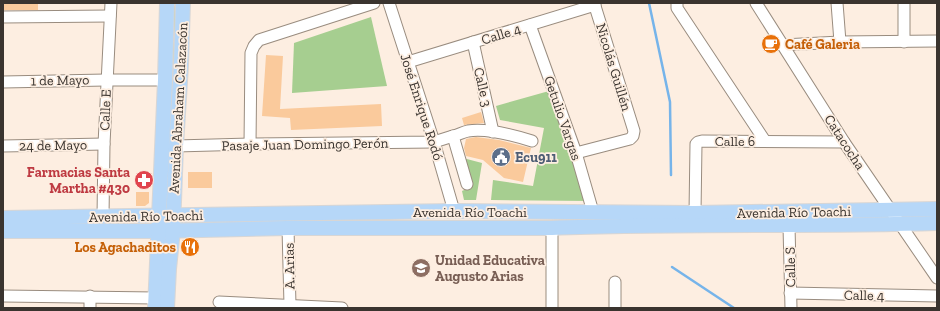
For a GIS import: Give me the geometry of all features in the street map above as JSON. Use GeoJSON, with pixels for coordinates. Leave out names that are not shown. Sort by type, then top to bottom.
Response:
{"type":"FeatureCollection","features":[{"type":"Feature","properties":{"kind":"main road","name":"Avenida Abraham Calazacón"},"geometry":{"type":"LineString","coordinates":[[167,308],[173,230],[166,216],[165,80],[168,3]]}},
{"type":"Feature","properties":{"kind":"main road","name":"Avenida Abraham Calazacón"},"geometry":{"type":"LineString","coordinates":[[155,303],[158,231],[166,216],[176,146],[183,3]]}},
{"type":"Feature","properties":{"kind":"main road","name":"Avenida Río Toachi"},"geometry":{"type":"LineString","coordinates":[[3,218],[454,211],[695,213],[937,210]]}},
{"type":"Feature","properties":{"kind":"main road","name":"Avenida Río Toachi"},"geometry":{"type":"LineString","coordinates":[[3,231],[158,231],[288,228],[552,228],[594,226],[789,226],[937,223]]}},
{"type":"Feature","properties":{"kind":"street","name":"Calle E"},"geometry":{"type":"LineString","coordinates":[[103,217],[106,80],[111,3]]}},
{"type":"Feature","properties":{"kind":"street"},"geometry":{"type":"LineString","coordinates":[[250,144],[251,53],[256,43],[259,40],[374,3]]}},
{"type":"Feature","properties":{"kind":"street","name":"José Enrique Rodó"},"geometry":{"type":"LineString","coordinates":[[390,3],[454,211]]}},
{"type":"Feature","properties":{"kind":"street"},"geometry":{"type":"LineString","coordinates":[[677,3],[677,8],[765,141]]}},
{"type":"Feature","properties":{"kind":"street","name":"Catacocha"},"geometry":{"type":"LineString","coordinates":[[756,3],[844,142],[937,278]]}},
{"type":"Feature","properties":{"kind":"street"},"geometry":{"type":"LineString","coordinates":[[837,3],[840,42]]}},
{"type":"Feature","properties":{"kind":"street"},"geometry":{"type":"LineString","coordinates":[[904,3],[904,42]]}},
{"type":"Feature","properties":{"kind":"street","name":"Calle 4"},"geometry":{"type":"LineString","coordinates":[[408,62],[594,4]]}},
{"type":"Feature","properties":{"kind":"street","name":"Nicolás Guillén"},"geometry":{"type":"LineString","coordinates":[[576,153],[630,139],[633,136],[634,131],[594,4]]}},
{"type":"Feature","properties":{"kind":"street"},"geometry":{"type":"LineString","coordinates":[[3,17],[110,16]]}},
{"type":"Feature","properties":{"kind":"street","name":"Getulio Vargas"},"geometry":{"type":"LineString","coordinates":[[530,25],[576,153],[593,212]]}},
{"type":"Feature","properties":{"kind":"street"},"geometry":{"type":"LineString","coordinates":[[783,45],[840,42],[937,41]]}},
{"type":"Feature","properties":{"kind":"street","name":"Calle 3"},"geometry":{"type":"LineString","coordinates":[[473,42],[493,132]]}},
{"type":"Feature","properties":{"kind":"street","name":"1 de Mayo"},"geometry":{"type":"LineString","coordinates":[[3,82],[165,80]]}},
{"type":"Feature","properties":{"kind":"street","name":"Pasaje Juan Domingo Perón"},"geometry":{"type":"LineString","coordinates":[[176,146],[434,142],[467,131],[493,132],[532,140]]}},
{"type":"Feature","properties":{"kind":"street"},"geometry":{"type":"LineString","coordinates":[[453,136],[467,184]]}},
{"type":"Feature","properties":{"kind":"street","name":"Calle 6"},"geometry":{"type":"LineString","coordinates":[[695,213],[696,144],[698,142],[844,142]]}},
{"type":"Feature","properties":{"kind":"street","name":"24 de Mayo"},"geometry":{"type":"LineString","coordinates":[[3,146],[104,144]]}},
{"type":"Feature","properties":{"kind":"street","name":"Calle S"},"geometry":{"type":"LineString","coordinates":[[789,226],[791,308]]}},
{"type":"Feature","properties":{"kind":"street","name":"A. Arias"},"geometry":{"type":"LineString","coordinates":[[288,228],[290,305]]}},
{"type":"Feature","properties":{"kind":"street"},"geometry":{"type":"LineString","coordinates":[[552,228],[552,308]]}},
{"type":"Feature","properties":{"kind":"street"},"geometry":{"type":"LineString","coordinates":[[615,282],[615,308]]}},
{"type":"Feature","properties":{"kind":"street","name":"Calle 4"},"geometry":{"type":"LineString","coordinates":[[790,293],[937,296]]}},
{"type":"Feature","properties":{"kind":"street"},"geometry":{"type":"LineString","coordinates":[[3,296],[90,296],[155,303]]}},
{"type":"Feature","properties":{"kind":"street"},"geometry":{"type":"LineString","coordinates":[[90,296],[90,308]]}},
{"type":"Feature","properties":{"kind":"street"},"geometry":{"type":"LineString","coordinates":[[219,302],[342,308]]}},
{"type":"Feature","properties":{"kind":"green space"},"geometry":{"type":"Polygon","coordinates":[[[173,6],[178,6],[169,204],[165,204],[173,6]]]}},
{"type":"Feature","properties":{"kind":"green space"},"geometry":{"type":"Polygon","coordinates":[[[371,17],[387,86],[292,93],[294,43],[371,17]]]}},
{"type":"Feature","properties":{"kind":"green space"},"geometry":{"type":"Polygon","coordinates":[[[549,91],[590,201],[491,200],[493,180],[533,186],[544,128],[500,120],[496,106],[549,91]]]}},
{"type":"Feature","properties":{"kind":"green space"},"geometry":{"type":"Polygon","coordinates":[[[463,158],[482,163],[476,200],[464,200],[462,191],[471,187],[463,158]]]}},
{"type":"Feature","properties":{"kind":"building"},"geometry":{"type":"Polygon","coordinates":[[[3,3],[38,3],[38,10],[3,10],[3,3]]]}},
{"type":"Feature","properties":{"kind":"building"},"geometry":{"type":"Polygon","coordinates":[[[266,55],[283,56],[280,109],[381,104],[382,126],[291,130],[290,118],[262,116],[266,55]]]}},
{"type":"Feature","properties":{"kind":"building"},"geometry":{"type":"Polygon","coordinates":[[[481,112],[484,123],[464,125],[462,118],[481,112]]]}},
{"type":"Feature","properties":{"kind":"building","name":"Ecu911"},"geometry":{"type":"Polygon","coordinates":[[[476,137],[499,140],[531,148],[523,182],[504,178],[483,160],[466,156],[464,148],[466,139],[476,137]]]}},
{"type":"Feature","properties":{"kind":"building"},"geometry":{"type":"Polygon","coordinates":[[[188,172],[212,172],[212,188],[188,188],[188,172]]]}},
{"type":"Feature","properties":{"kind":"building"},"geometry":{"type":"Polygon","coordinates":[[[136,192],[149,192],[149,203],[145,206],[136,206],[136,192]]]}},
{"type":"Feature","properties":{"kind":"waterway"},"geometry":{"type":"LineString","coordinates":[[649,3],[670,102],[671,175]]}},
{"type":"Feature","properties":{"kind":"waterway"},"geometry":{"type":"LineString","coordinates":[[672,267],[734,308]]}},
{"type":"Feature","properties":{"kind":"place","name":"Café Galeria"},"geometry":{"type":"Point","coordinates":[771,44]}},
{"type":"Feature","properties":{"kind":"place","name":"Ecu911"},"geometry":{"type":"Point","coordinates":[501,157]}},
{"type":"Feature","properties":{"kind":"place","name":"Farmacias Santa Martha #430"},"geometry":{"type":"Point","coordinates":[144,180]}},
{"type":"Feature","properties":{"kind":"place","name":"Los Agachaditos"},"geometry":{"type":"Point","coordinates":[190,247]}},
{"type":"Feature","properties":{"kind":"place","name":"Unidad Educativa Augusto Arias"},"geometry":{"type":"Point","coordinates":[421,268]}}]}
